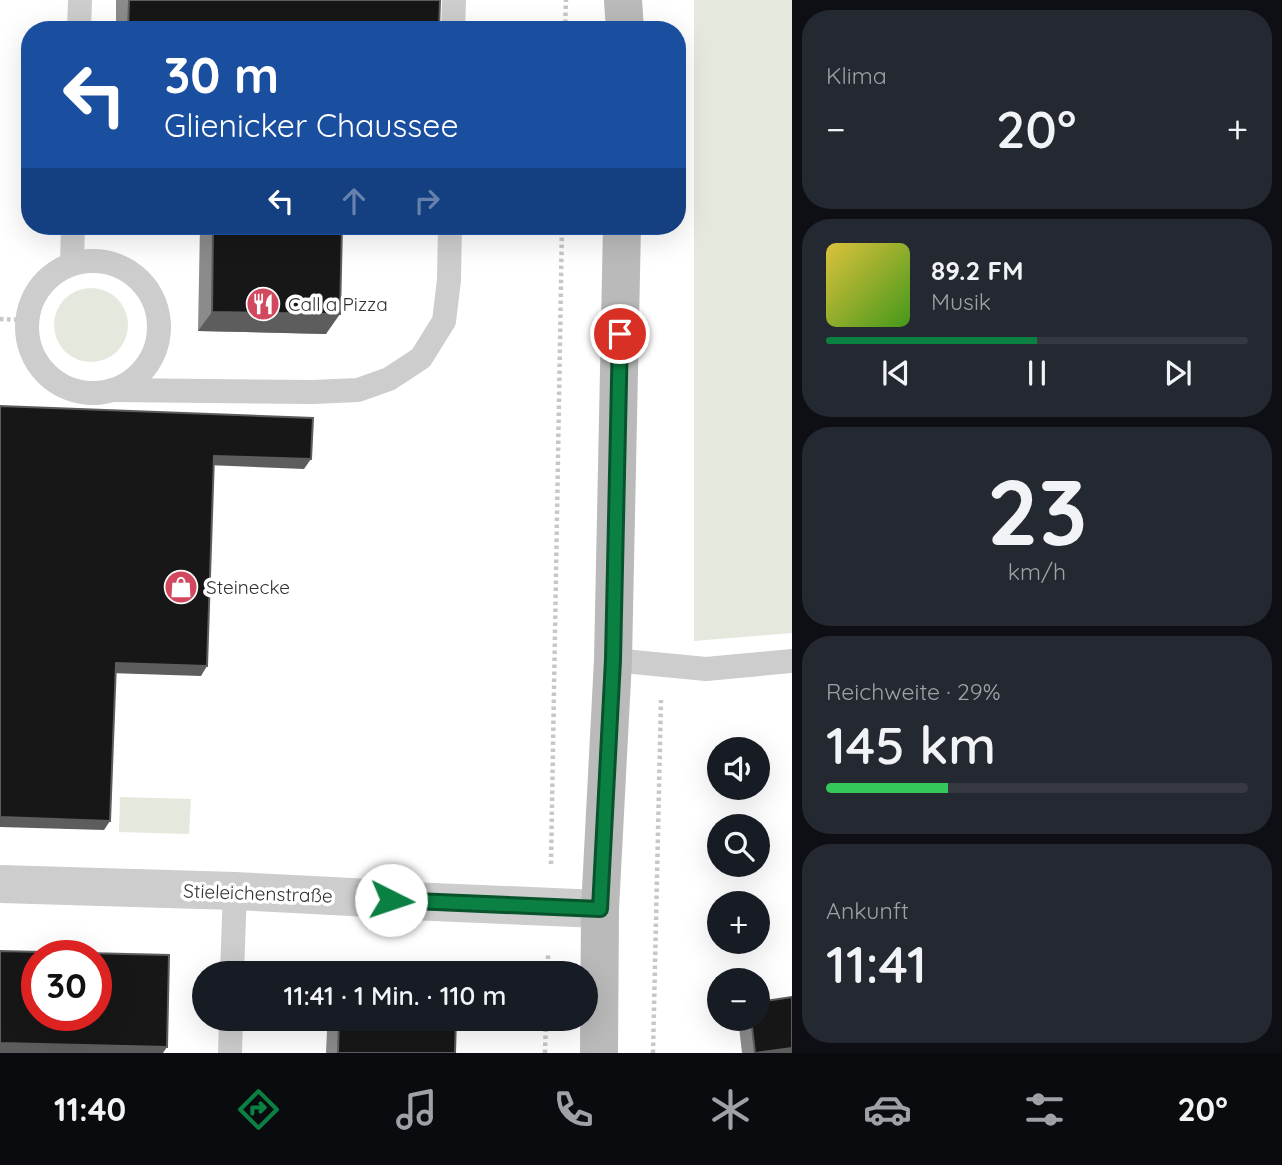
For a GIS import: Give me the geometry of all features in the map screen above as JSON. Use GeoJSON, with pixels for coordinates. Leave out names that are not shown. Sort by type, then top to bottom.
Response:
{"type":"FeatureCollection","features":[{"type":"Feature","properties":{"kind":"main road"},"geometry":{"type":"LineString","coordinates":[[623,0],[624,21]]}},
{"type":"Feature","properties":{"kind":"main road"},"geometry":{"type":"LineString","coordinates":[[599,1053],[600,909],[613,660],[622,235]]}},
{"type":"Feature","properties":{"kind":"street","name":"Stieleichenstraße"},"geometry":{"type":"LineString","coordinates":[[0,884],[235,891],[600,909]]}},
{"type":"Feature","properties":{"kind":"lane"},"geometry":{"type":"LineString","coordinates":[[79,21],[80,0]]}},
{"type":"Feature","properties":{"kind":"lane"},"geometry":{"type":"LineString","coordinates":[[453,21],[454,0]]}},
{"type":"Feature","properties":{"kind":"lane"},"geometry":{"type":"LineString","coordinates":[[72,263],[74,235]]}},
{"type":"Feature","properties":{"kind":"lane"},"geometry":{"type":"LineString","coordinates":[[113,390],[313,392],[358,390],[389,379],[421,358],[444,321],[449,280],[450,235]]}},
{"type":"Feature","properties":{"kind":"lane"},"geometry":{"type":"LineString","coordinates":[[91,260],[110,262],[128,270],[143,282],[153,298],[159,316],[160,335],[154,354],[144,370],[130,383],[94,394],[76,392],[58,384],[44,372],[33,356],[27,338],[27,320],[32,300],[41,285],[55,272],[72,263],[91,260]]}},
{"type":"Feature","properties":{"kind":"lane"},"geometry":{"type":"LineString","coordinates":[[613,660],[706,669],[792,661]]}},
{"type":"Feature","properties":{"kind":"lane"},"geometry":{"type":"LineString","coordinates":[[232,961],[235,891]]}},
{"type":"Feature","properties":{"kind":"lane"},"geometry":{"type":"LineString","coordinates":[[230,1053],[231,1031]]}},
{"type":"Feature","properties":{"kind":"path"},"geometry":{"type":"LineString","coordinates":[[565,21],[566,0]]}},
{"type":"Feature","properties":{"kind":"path"},"geometry":{"type":"LineString","coordinates":[[551,906],[562,235]]}},
{"type":"Feature","properties":{"kind":"path"},"geometry":{"type":"LineString","coordinates":[[0,319],[27,320]]}},
{"type":"Feature","properties":{"kind":"path"},"geometry":{"type":"LineString","coordinates":[[653,1053],[662,665]]}},
{"type":"Feature","properties":{"kind":"path"},"geometry":{"type":"LineString","coordinates":[[545,1053],[546,1031]]}},
{"type":"Feature","properties":{"kind":"shaded area"},"geometry":{"type":"Polygon","coordinates":[[[694,0],[792,0],[792,633],[694,641],[694,0]]]}},
{"type":"Feature","properties":{"kind":"shaded area"},"geometry":{"type":"Polygon","coordinates":[[[84,288],[98,288],[112,294],[122,304],[128,325],[126,339],[112,356],[98,362],[84,362],[70,356],[60,346],[54,332],[54,318],[60,304],[70,294],[84,288]]]}},
{"type":"Feature","properties":{"kind":"shaded area"},"geometry":{"type":"Polygon","coordinates":[[[120,797],[191,799],[189,834],[119,832],[120,797]]]}},
{"type":"Feature","properties":{"kind":"building"},"geometry":{"type":"Polygon","coordinates":[[[129,0],[440,0],[439,21],[128,21],[129,0]]]}},
{"type":"Feature","properties":{"kind":"building"},"geometry":{"type":"Polygon","coordinates":[[[213,235],[342,235],[340,314],[212,312],[213,235]]]}},
{"type":"Feature","properties":{"kind":"building"},"geometry":{"type":"Polygon","coordinates":[[[0,406],[313,418],[311,459],[214,456],[207,666],[116,663],[110,821],[0,817],[0,406]]]}},
{"type":"Feature","properties":{"kind":"building"},"geometry":{"type":"Polygon","coordinates":[[[0,951],[21,951],[21,1031],[112,1031],[112,954],[169,955],[167,1047],[0,1043],[0,951]]]}},
{"type":"Feature","properties":{"kind":"building"},"geometry":{"type":"Polygon","coordinates":[[[792,997],[792,1048],[755,1053],[752,1031],[770,1031],[770,1000],[792,997]]]}},
{"type":"Feature","properties":{"kind":"building"},"geometry":{"type":"Polygon","coordinates":[[[339,1031],[456,1031],[455,1053],[338,1053],[339,1031]]]}},
{"type":"Feature","properties":{"kind":"place","name":"Call a Pizza"},"geometry":{"type":"Point","coordinates":[263,304]}},
{"type":"Feature","properties":{"kind":"place","name":"Steinecke"},"geometry":{"type":"Point","coordinates":[181,587]}},
{"type":"Feature","properties":{"kind":"route"},"geometry":{"type":"LineString","coordinates":[[391,900],[600,909],[613,660],[620,334]]}}]}
